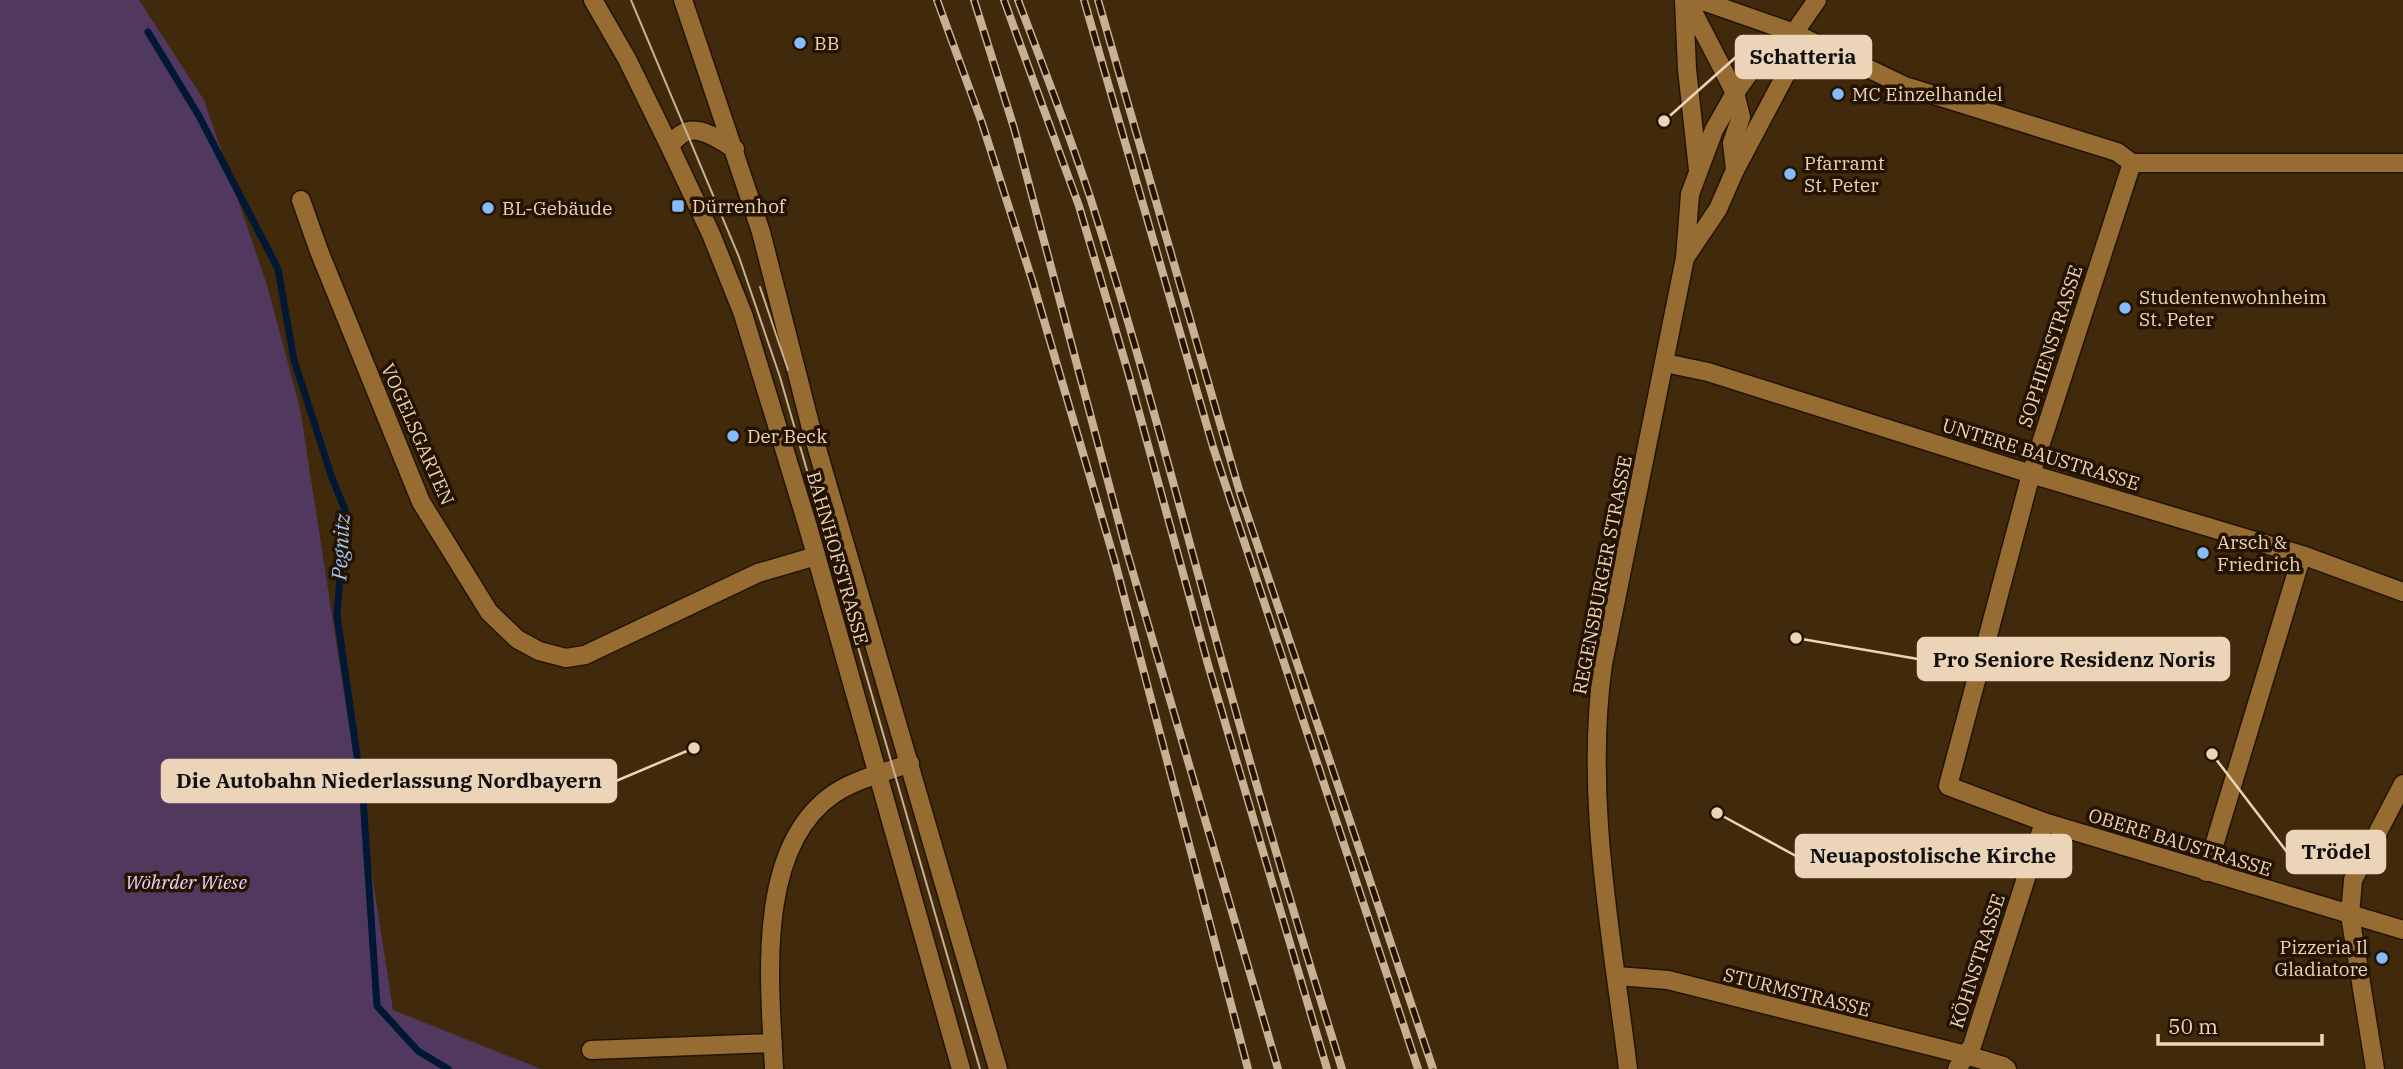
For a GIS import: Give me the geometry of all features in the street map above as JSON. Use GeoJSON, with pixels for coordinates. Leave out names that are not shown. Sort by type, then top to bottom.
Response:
{"type":"FeatureCollection","features":[{"type":"Feature","properties":{"kind":"street","name":"BAHNHOFSTRASSE"},"geometry":{"type":"LineString","coordinates":[[593,0],[627,60],[670,147],[743,314],[769,392],[961,1069]]}},
{"type":"Feature","properties":{"kind":"street","name":"BAHNHOFSTRASSE"},"geometry":{"type":"LineString","coordinates":[[684,0],[761,232],[811,428],[998,1069]]}},
{"type":"Feature","properties":{"kind":"street"},"geometry":{"type":"LineString","coordinates":[[1686,0],[1735,93]]}},
{"type":"Feature","properties":{"kind":"street"},"geometry":{"type":"LineString","coordinates":[[1686,0],[1687,69],[1698,170]]}},
{"type":"Feature","properties":{"kind":"street"},"geometry":{"type":"LineString","coordinates":[[1700,0],[1794,33],[1905,86],[2117,152],[2132,163],[2403,163]]}},
{"type":"Feature","properties":{"kind":"street","name":"REGENSBURGER STRASSE"},"geometry":{"type":"LineString","coordinates":[[1628,1069],[1598,813],[1596,752],[1603,664],[1685,258],[1689,194],[1714,130],[1735,93],[1764,52],[1794,33],[1817,0]]}},
{"type":"Feature","properties":{"kind":"street","name":"REGENSBURGER STRASSE"},"geometry":{"type":"LineString","coordinates":[[1685,258],[1718,209],[1735,170],[1787,72],[1795,47],[1794,33]]}},
{"type":"Feature","properties":{"kind":"street","name":"REGENSBURGER STRASSE"},"geometry":{"type":"LineString","coordinates":[[1735,93],[1741,117],[1732,143],[1735,170]]}},
{"type":"Feature","properties":{"kind":"street"},"geometry":{"type":"LineString","coordinates":[[670,147],[681,135],[696,130],[735,149]]}},
{"type":"Feature","properties":{"kind":"street","name":"SOPHIENSTRASSE"},"geometry":{"type":"LineString","coordinates":[[1948,786],[2031,474],[2132,163]]}},
{"type":"Feature","properties":{"kind":"street","name":"VOGELSGARTEN"},"geometry":{"type":"LineString","coordinates":[[301,200],[421,502],[489,612],[517,639],[539,650],[566,658],[585,655],[758,573],[816,556]]}},
{"type":"Feature","properties":{"kind":"street","name":"UNTERE BAUSTRASSE"},"geometry":{"type":"LineString","coordinates":[[1665,363],[1708,372],[2031,474],[2302,555],[2403,592]]}},
{"type":"Feature","properties":{"kind":"street"},"geometry":{"type":"LineString","coordinates":[[2206,872],[2302,555]]}},
{"type":"Feature","properties":{"kind":"street"},"geometry":{"type":"LineString","coordinates":[[774,1069],[771,931],[773,905],[779,878],[793,845],[812,814],[834,793],[876,774],[910,764]]}},
{"type":"Feature","properties":{"kind":"street"},"geometry":{"type":"LineString","coordinates":[[2375,1069],[2350,915],[2353,880],[2403,784]]}},
{"type":"Feature","properties":{"kind":"street","name":"OBERE BAUSTRASSE"},"geometry":{"type":"LineString","coordinates":[[1948,786],[2044,822],[2403,930]]}},
{"type":"Feature","properties":{"kind":"street","name":"KÖHNSTRASSE"},"geometry":{"type":"LineString","coordinates":[[1961,1062],[1972,1046],[2044,822]]}},
{"type":"Feature","properties":{"kind":"street","name":"STURMSTRASSE"},"geometry":{"type":"LineString","coordinates":[[1617,976],[1668,980],[1961,1062],[2003,1066],[2007,1069]]}},
{"type":"Feature","properties":{"kind":"street"},"geometry":{"type":"LineString","coordinates":[[591,1050],[773,1043]]}},
{"type":"Feature","properties":{"kind":"green space","name":"Wöhrder Wiese"},"geometry":{"type":"Polygon","coordinates":[[[0,0],[139,0],[204,100],[267,285],[300,408],[393,1010],[541,1069],[0,1069],[0,0]]]}},
{"type":"Feature","properties":{"kind":"waterway","name":"Pegnitz"},"geometry":{"type":"LineString","coordinates":[[148,32],[199,116],[278,269],[294,360],[345,510],[337,615],[363,798],[377,1006],[418,1051],[448,1069]]}},
{"type":"Feature","properties":{"kind":"tram line"},"geometry":{"type":"LineString","coordinates":[[631,0],[739,257],[780,377],[980,1069]]}},
{"type":"Feature","properties":{"kind":"tram line"},"geometry":{"type":"LineString","coordinates":[[760,287],[788,370]]}},
{"type":"Feature","properties":{"kind":"railway"},"geometry":{"type":"LineString","coordinates":[[937,0],[982,123],[1033,283],[1115,562],[1248,1069]]}},
{"type":"Feature","properties":{"kind":"railway"},"geometry":{"type":"LineString","coordinates":[[974,0],[1014,128],[1126,549],[1278,1069]]}},
{"type":"Feature","properties":{"kind":"railway"},"geometry":{"type":"LineString","coordinates":[[1004,0],[1079,206],[1128,372],[1209,668],[1327,1069]]}},
{"type":"Feature","properties":{"kind":"railway"},"geometry":{"type":"LineString","coordinates":[[1018,0],[1074,150],[1109,259],[1254,774],[1342,1069]]}},
{"type":"Feature","properties":{"kind":"railway"},"geometry":{"type":"LineString","coordinates":[[1084,0],[1213,447],[1418,1069]]}},
{"type":"Feature","properties":{"kind":"railway"},"geometry":{"type":"LineString","coordinates":[[1098,0],[1240,493],[1433,1069]]}},
{"type":"Feature","properties":{"kind":"place","name":"BB"},"geometry":{"type":"Point","coordinates":[800,43]}},
{"type":"Feature","properties":{"kind":"place","name":"MC Einzelhandel"},"geometry":{"type":"Point","coordinates":[1838,94]}},
{"type":"Feature","properties":{"kind":"place","name":"Schatteria"},"geometry":{"type":"Point","coordinates":[1664,121]}},
{"type":"Feature","properties":{"kind":"place","name":"Pfarramt St. Peter"},"geometry":{"type":"Point","coordinates":[1790,174]}},
{"type":"Feature","properties":{"kind":"place","name":"Dürrenhof"},"geometry":{"type":"Point","coordinates":[678,206]}},
{"type":"Feature","properties":{"kind":"place","name":"BL-Gebäude"},"geometry":{"type":"Point","coordinates":[488,208]}},
{"type":"Feature","properties":{"kind":"place","name":"Studentenwohnheim St. Peter"},"geometry":{"type":"Point","coordinates":[2125,308]}},
{"type":"Feature","properties":{"kind":"place","name":"Der Beck"},"geometry":{"type":"Point","coordinates":[733,436]}},
{"type":"Feature","properties":{"kind":"place","name":"Arsch & Friedrich"},"geometry":{"type":"Point","coordinates":[2203,553]}},
{"type":"Feature","properties":{"kind":"place","name":"Pro Seniore Residenz Noris"},"geometry":{"type":"Point","coordinates":[1796,638]}},
{"type":"Feature","properties":{"kind":"place","name":"Die Autobahn Niederlassung Nordbayern"},"geometry":{"type":"Point","coordinates":[694,748]}},
{"type":"Feature","properties":{"kind":"place","name":"Trödel"},"geometry":{"type":"Point","coordinates":[2212,754]}},
{"type":"Feature","properties":{"kind":"place","name":"Neuapostolische Kirche"},"geometry":{"type":"Point","coordinates":[1717,813]}},
{"type":"Feature","properties":{"kind":"place","name":"Pizzeria Il Gladiatore"},"geometry":{"type":"Point","coordinates":[2382,958]}}]}
